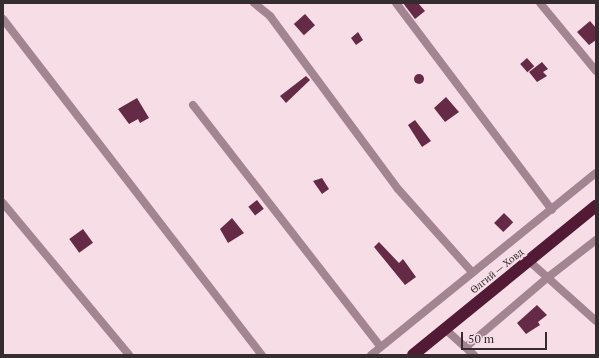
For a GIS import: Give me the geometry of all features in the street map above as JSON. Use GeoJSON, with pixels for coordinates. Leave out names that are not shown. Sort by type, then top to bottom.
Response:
{"type":"FeatureCollection","features":[{"type":"Feature","properties":{"kind":"highway","name":"Өлгий — Ховд"},"geometry":{"type":"LineString","coordinates":[[413,355],[596,206]]}},
{"type":"Feature","properties":{"kind":"street"},"geometry":{"type":"LineString","coordinates":[[254,3],[270,16],[398,189],[472,272]]}},
{"type":"Feature","properties":{"kind":"street"},"geometry":{"type":"LineString","coordinates":[[396,3],[552,210]]}},
{"type":"Feature","properties":{"kind":"street"},"geometry":{"type":"LineString","coordinates":[[540,3],[596,71]]}},
{"type":"Feature","properties":{"kind":"street"},"geometry":{"type":"LineString","coordinates":[[3,19],[262,355]]}},
{"type":"Feature","properties":{"kind":"street"},"geometry":{"type":"LineString","coordinates":[[193,105],[381,347]]}},
{"type":"Feature","properties":{"kind":"street"},"geometry":{"type":"LineString","coordinates":[[371,355],[596,173]]}},
{"type":"Feature","properties":{"kind":"street"},"geometry":{"type":"LineString","coordinates":[[3,203],[129,355]]}},
{"type":"Feature","properties":{"kind":"street"},"geometry":{"type":"LineString","coordinates":[[466,347],[547,278],[596,240]]}},
{"type":"Feature","properties":{"kind":"street"},"geometry":{"type":"LineString","coordinates":[[528,260],[596,321]]}},
{"type":"Feature","properties":{"kind":"street"},"geometry":{"type":"LineString","coordinates":[[445,329],[474,355]]}},
{"type":"Feature","properties":{"kind":"building"},"geometry":{"type":"Polygon","coordinates":[[[403,3],[418,3],[425,11],[415,19],[403,3]]]}},
{"type":"Feature","properties":{"kind":"building"},"geometry":{"type":"Polygon","coordinates":[[[305,14],[315,25],[304,35],[294,24],[305,14]]]}},
{"type":"Feature","properties":{"kind":"building"},"geometry":{"type":"Polygon","coordinates":[[[590,21],[596,28],[596,40],[589,45],[577,32],[590,21]]]}},
{"type":"Feature","properties":{"kind":"building"},"geometry":{"type":"Polygon","coordinates":[[[358,32],[363,40],[356,45],[351,38],[358,32]]]}},
{"type":"Feature","properties":{"kind":"building"},"geometry":{"type":"Polygon","coordinates":[[[527,58],[534,66],[527,72],[520,64],[527,58]]]}},
{"type":"Feature","properties":{"kind":"building"},"geometry":{"type":"Polygon","coordinates":[[[542,62],[548,69],[543,72],[547,76],[537,82],[529,72],[542,62]]]}},
{"type":"Feature","properties":{"kind":"building"},"geometry":{"type":"Polygon","coordinates":[[[417,74],[421,74],[423,75],[423,83],[417,84],[414,81],[414,77],[417,74]]]}},
{"type":"Feature","properties":{"kind":"building"},"geometry":{"type":"Polygon","coordinates":[[[306,76],[310,80],[286,103],[280,96],[306,76]]]}},
{"type":"Feature","properties":{"kind":"building"},"geometry":{"type":"Polygon","coordinates":[[[446,97],[459,112],[445,122],[434,108],[446,97]]]}},
{"type":"Feature","properties":{"kind":"building"},"geometry":{"type":"Polygon","coordinates":[[[137,98],[149,118],[140,123],[138,119],[129,124],[118,109],[137,98]]]}},
{"type":"Feature","properties":{"kind":"building"},"geometry":{"type":"Polygon","coordinates":[[[415,120],[431,141],[422,147],[408,125],[415,120]]]}},
{"type":"Feature","properties":{"kind":"building"},"geometry":{"type":"Polygon","coordinates":[[[322,178],[329,189],[322,194],[313,181],[322,178]]]}},
{"type":"Feature","properties":{"kind":"building"},"geometry":{"type":"Polygon","coordinates":[[[257,200],[264,209],[255,215],[248,207],[257,200]]]}},
{"type":"Feature","properties":{"kind":"building"},"geometry":{"type":"Polygon","coordinates":[[[504,213],[513,222],[503,232],[494,223],[504,213]]]}},
{"type":"Feature","properties":{"kind":"building"},"geometry":{"type":"Polygon","coordinates":[[[232,218],[244,233],[228,243],[220,229],[232,218]]]}},
{"type":"Feature","properties":{"kind":"building"},"geometry":{"type":"Polygon","coordinates":[[[83,229],[93,243],[79,253],[69,239],[83,229]]]}},
{"type":"Feature","properties":{"kind":"building"},"geometry":{"type":"Polygon","coordinates":[[[379,242],[399,263],[403,259],[416,277],[405,285],[374,247],[379,242]]]}},
{"type":"Feature","properties":{"kind":"building"},"geometry":{"type":"Polygon","coordinates":[[[537,305],[547,315],[538,322],[540,325],[526,334],[517,323],[537,305]]]}}]}
